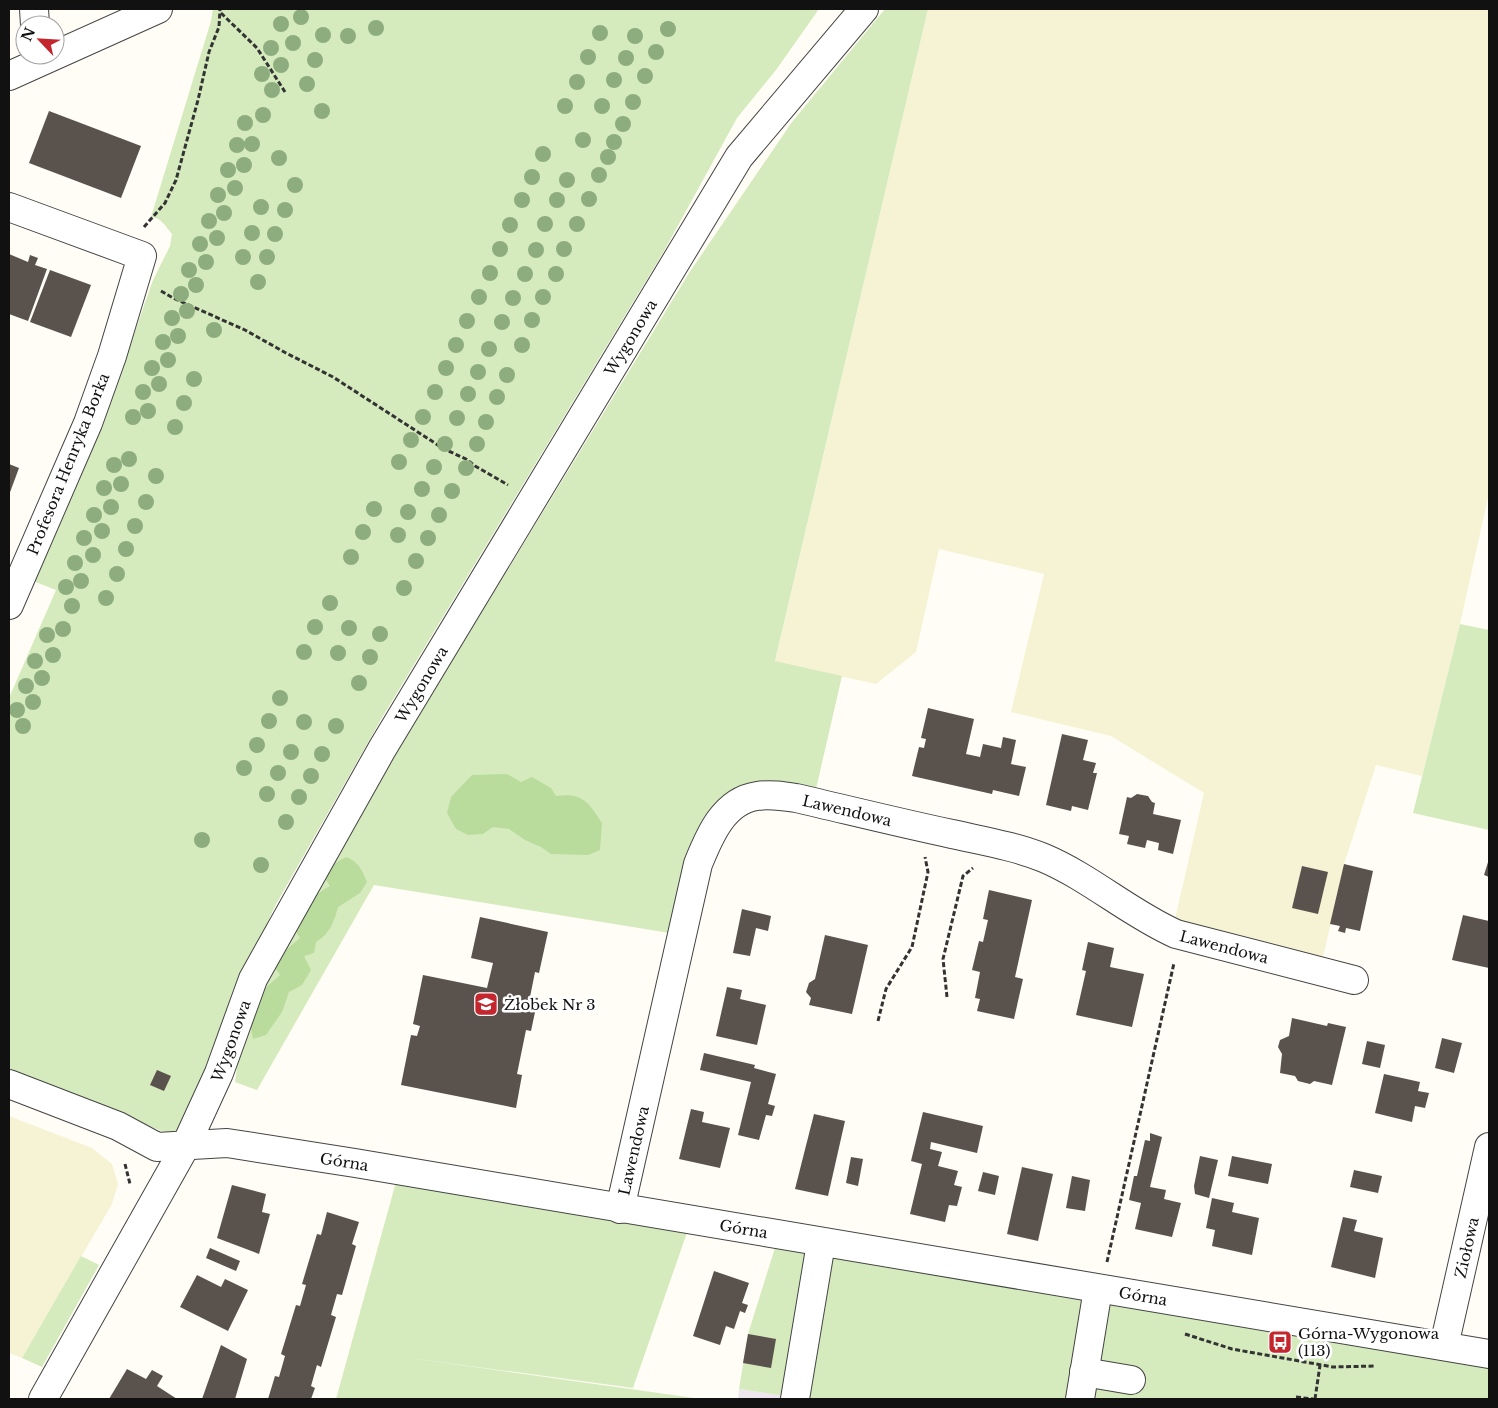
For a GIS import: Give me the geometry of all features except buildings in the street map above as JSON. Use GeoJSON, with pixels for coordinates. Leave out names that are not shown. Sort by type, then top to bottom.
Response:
{"type":"FeatureCollection","features":[{"type":"Feature","properties":{"kind":"street"},"geometry":{"type":"LineString","coordinates":[[65,48],[158,9]]}},
{"type":"Feature","properties":{"kind":"street","name":"Wygonowa"},"geometry":{"type":"LineString","coordinates":[[44,1399],[185,1147],[219,1072],[253,979],[382,749],[739,157],[864,9]]}},
{"type":"Feature","properties":{"kind":"street"},"geometry":{"type":"LineString","coordinates":[[9,76],[28,65]]}},
{"type":"Feature","properties":{"kind":"street"},"geometry":{"type":"LineString","coordinates":[[9,207],[130,260]]}},
{"type":"Feature","properties":{"kind":"street","name":"Profesora Henryka Borka"},"geometry":{"type":"LineString","coordinates":[[11,592],[88,423],[112,356],[130,260]]}},
{"type":"Feature","properties":{"kind":"street","name":"Lawendowa"},"geometry":{"type":"LineString","coordinates":[[620,1209],[698,864],[710,834],[725,814],[741,802],[755,796],[773,795],[796,798],[1016,848],[1070,871],[1157,926],[1176,934],[1354,980]]}},
{"type":"Feature","properties":{"kind":"street","name":"Górna"},"geometry":{"type":"LineString","coordinates":[[9,1084],[118,1126],[157,1147],[185,1147],[227,1143],[356,1163],[1489,1354]]}},
{"type":"Feature","properties":{"kind":"street","name":"Ziołowa"},"geometry":{"type":"LineString","coordinates":[[1444,1346],[1489,1147]]}},
{"type":"Feature","properties":{"kind":"street"},"geometry":{"type":"LineString","coordinates":[[795,1399],[822,1243]]}},
{"type":"Feature","properties":{"kind":"street"},"geometry":{"type":"LineString","coordinates":[[1080,1399],[1098,1289]]}},
{"type":"Feature","properties":{"kind":"street"},"geometry":{"type":"LineString","coordinates":[[1084,1372],[1131,1380]]}},
{"type":"Feature","properties":{"kind":"path"},"geometry":{"type":"LineString","coordinates":[[220,11],[218,27],[212,40],[198,100],[171,193],[130,260],[173,298],[245,330],[345,384],[444,449],[466,459],[532,501]]}},
{"type":"Feature","properties":{"kind":"path"},"geometry":{"type":"LineString","coordinates":[[220,11],[257,48],[285,92]]}},
{"type":"Feature","properties":{"kind":"path"},"geometry":{"type":"LineString","coordinates":[[878,1021],[886,989],[912,947],[928,872],[926,858],[921,851]]}},
{"type":"Feature","properties":{"kind":"path"},"geometry":{"type":"LineString","coordinates":[[947,997],[944,959],[963,876],[978,865]]}},
{"type":"Feature","properties":{"kind":"path"},"geometry":{"type":"LineString","coordinates":[[1098,1289],[1106,1266],[1175,960]]}},
{"type":"Feature","properties":{"kind":"path"},"geometry":{"type":"LineString","coordinates":[[123,1160],[129,1176],[129,1190]]}},
{"type":"Feature","properties":{"kind":"path"},"geometry":{"type":"LineString","coordinates":[[1296,1397],[1314,1399],[1320,1364]]}},
{"type":"Feature","properties":{"kind":"shaded area"},"geometry":{"type":"Polygon","coordinates":[[[928,9],[1489,9],[1489,493],[1460,624],[1422,776],[1376,765],[1344,864],[1325,949],[1318,971],[1172,932],[1204,793],[1111,736],[1011,712],[1044,574],[939,549],[916,652],[876,684],[775,662],[928,9]]]}},
{"type":"Feature","properties":{"kind":"shaded area"},"geometry":{"type":"Polygon","coordinates":[[[9,1116],[92,1148],[112,1164],[118,1184],[112,1204],[22,1358],[9,1353],[9,1116]]]}},
{"type":"Feature","properties":{"kind":"shaded area"},"geometry":{"type":"Polygon","coordinates":[[[739,1389],[805,1399],[738,1399],[739,1389]]]}},
{"type":"Feature","properties":{"kind":"green space"},"geometry":{"type":"Polygon","coordinates":[[[213,9],[819,9],[776,70],[737,118],[664,251],[383,716],[275,906],[222,1023],[209,1060],[202,1088],[179,1128],[167,1133],[9,1071],[9,698],[56,590],[33,581],[98,437],[153,280],[170,246],[172,234],[160,221],[155,217],[151,217],[211,21],[213,9]]]}},
{"type":"Feature","properties":{"kind":"green space"},"geometry":{"type":"Polygon","coordinates":[[[885,9],[928,9],[775,661],[842,676],[813,802],[734,807],[682,935],[374,885],[257,1090],[235,1082],[241,1039],[263,990],[362,805],[689,273],[792,122],[885,9]]]}},
{"type":"Feature","properties":{"kind":"green space"},"geometry":{"type":"Polygon","coordinates":[[[1460,624],[1489,630],[1489,830],[1413,813],[1460,624]]]}},
{"type":"Feature","properties":{"kind":"green space"},"geometry":{"type":"Polygon","coordinates":[[[507,774],[521,782],[532,777],[551,788],[556,796],[573,796],[584,800],[602,823],[600,850],[588,855],[551,854],[509,829],[493,827],[483,834],[468,835],[456,829],[447,813],[451,797],[472,775],[507,774]]]}},
{"type":"Feature","properties":{"kind":"green space"},"geometry":{"type":"Polygon","coordinates":[[[346,857],[359,866],[367,882],[360,893],[338,907],[331,927],[316,942],[314,953],[304,956],[311,970],[302,985],[289,992],[282,1012],[266,1035],[253,1039],[250,1023],[263,990],[280,975],[275,968],[281,954],[300,938],[295,930],[314,899],[330,886],[326,880],[330,869],[335,863],[346,857]]]}},
{"type":"Feature","properties":{"kind":"green space"},"geometry":{"type":"Polygon","coordinates":[[[399,1171],[691,1221],[633,1388],[396,1356],[701,1399],[336,1399],[399,1171]]]}},
{"type":"Feature","properties":{"kind":"green space"},"geometry":{"type":"Polygon","coordinates":[[[779,1235],[1489,1354],[1489,1399],[805,1399],[739,1389],[748,1334],[779,1235]]]}},
{"type":"Feature","properties":{"kind":"green space"},"geometry":{"type":"Polygon","coordinates":[[[81,1256],[99,1265],[42,1367],[22,1358],[81,1256]]]}},
{"type":"Feature","properties":{"kind":"place","name":"Żłobek Nr 3"},"geometry":{"type":"Point","coordinates":[486,1004]}},
{"type":"Feature","properties":{"kind":"place","name":"Górna-Wygonowa (113)"},"geometry":{"type":"Point","coordinates":[1280,1342]}}]}
